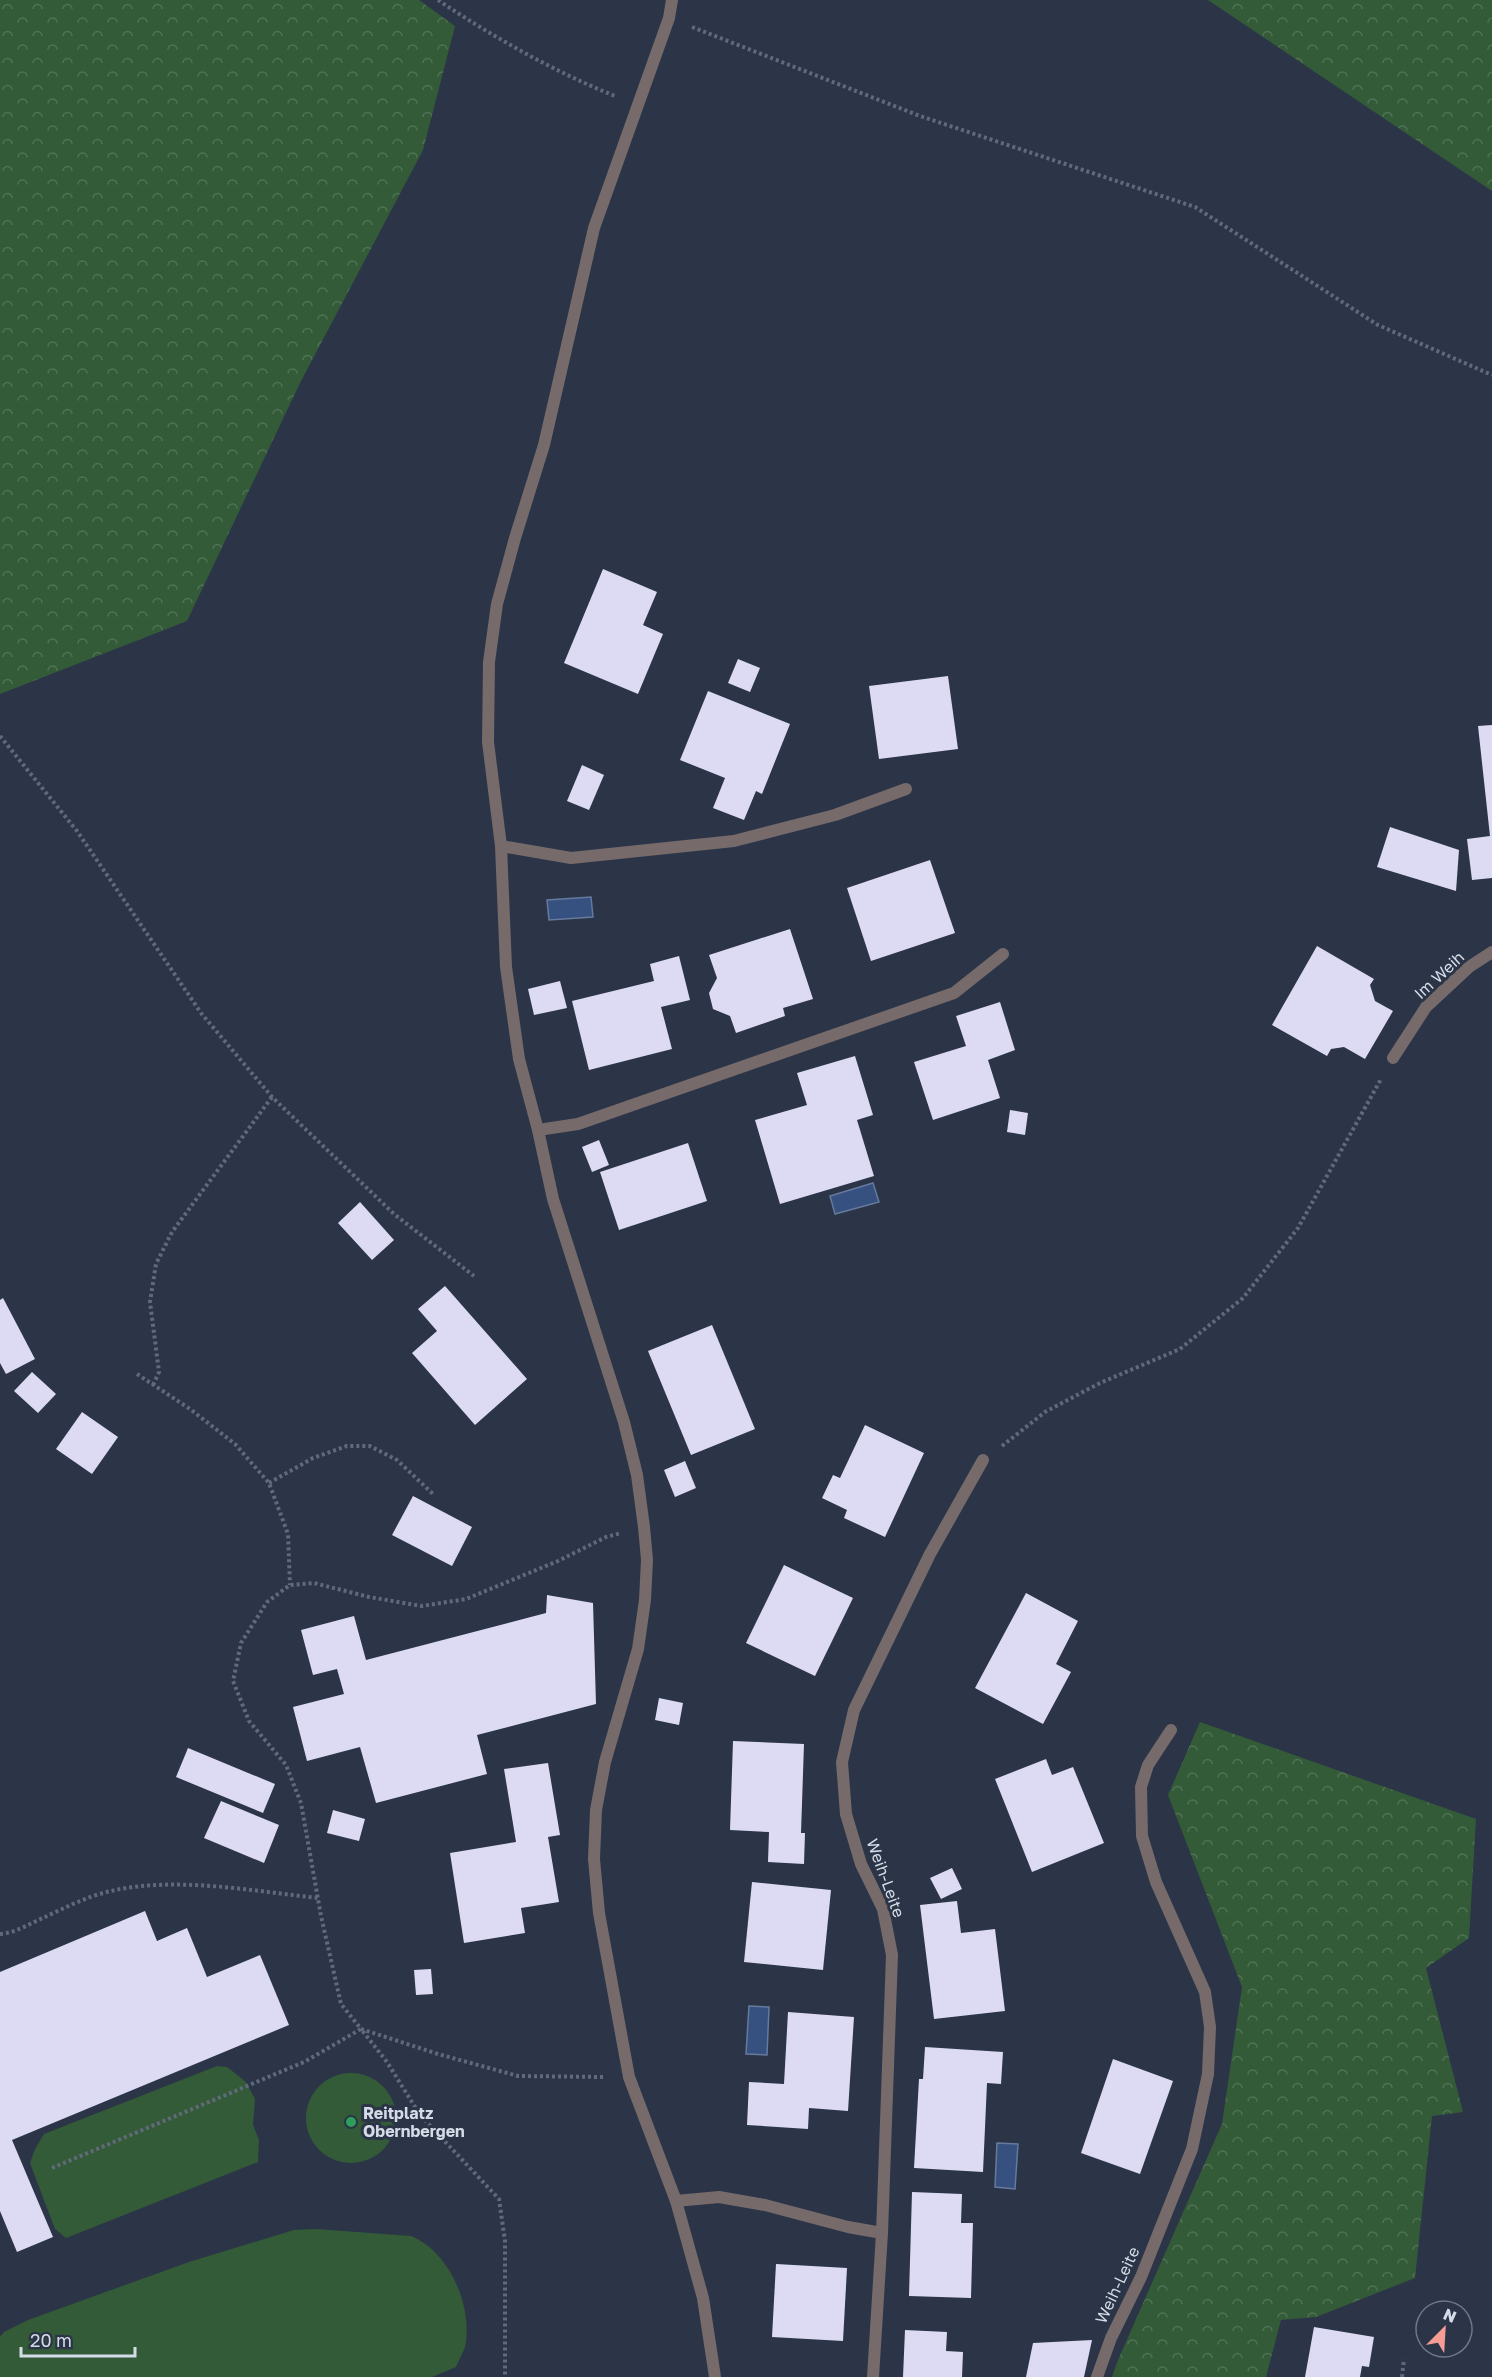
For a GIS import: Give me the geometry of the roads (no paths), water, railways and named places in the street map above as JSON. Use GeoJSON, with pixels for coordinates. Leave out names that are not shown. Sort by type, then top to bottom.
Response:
{"type":"FeatureCollection","features":[{"type":"Feature","properties":{"kind":"street"},"geometry":{"type":"LineString","coordinates":[[672,0],[669,18],[594,228],[544,446],[497,604],[489,662],[488,742],[501,846],[506,967],[519,1059],[568,1252],[624,1422],[637,1474],[644,1527],[645,1600],[638,1649],[606,1762],[596,1810],[594,1859],[599,1913],[629,2077],[676,2201],[703,2298],[715,2377]]}},
{"type":"Feature","properties":{"kind":"street"},"geometry":{"type":"LineString","coordinates":[[501,846],[572,858],[734,841],[835,815],[906,789]]}},
{"type":"Feature","properties":{"kind":"street","name":"Im Weih"},"geometry":{"type":"LineString","coordinates":[[1393,1058],[1426,1007],[1468,967],[1492,952]]}},
{"type":"Feature","properties":{"kind":"street"},"geometry":{"type":"LineString","coordinates":[[538,1130],[578,1124],[954,993],[1003,954]]}},
{"type":"Feature","properties":{"kind":"street","name":"Weih-Leite"},"geometry":{"type":"LineString","coordinates":[[873,2377],[882,2233],[892,1955],[883,1909],[861,1864],[846,1814],[842,1762],[854,1710],[930,1554],[983,1460]]}},
{"type":"Feature","properties":{"kind":"street","name":"Weih-Leite"},"geometry":{"type":"LineString","coordinates":[[1096,2377],[1111,2338],[1141,2277],[1192,2148],[1208,2074],[1210,2027],[1205,1992],[1156,1882],[1142,1836],[1141,1787],[1148,1765],[1171,1730]]}},
{"type":"Feature","properties":{"kind":"street"},"geometry":{"type":"LineString","coordinates":[[676,2201],[719,2197],[765,2205],[848,2227],[882,2233]]}},
{"type":"Feature","properties":{"kind":"water"},"geometry":{"type":"Polygon","coordinates":[[[591,897],[593,917],[549,920],[547,900],[591,897]]]}},
{"type":"Feature","properties":{"kind":"water"},"geometry":{"type":"Polygon","coordinates":[[[873,1183],[879,1202],[835,1214],[830,1196],[873,1183]]]}},
{"type":"Feature","properties":{"kind":"water"},"geometry":{"type":"Polygon","coordinates":[[[749,2006],[769,2007],[767,2055],[746,2054],[749,2006]]]}},
{"type":"Feature","properties":{"kind":"water"},"geometry":{"type":"Polygon","coordinates":[[[997,2143],[1018,2144],[1015,2189],[995,2187],[997,2143]]]}},
{"type":"Feature","properties":{"kind":"place","name":"Reitplatz Obernbergen"},"geometry":{"type":"Point","coordinates":[351,2122]}}]}
